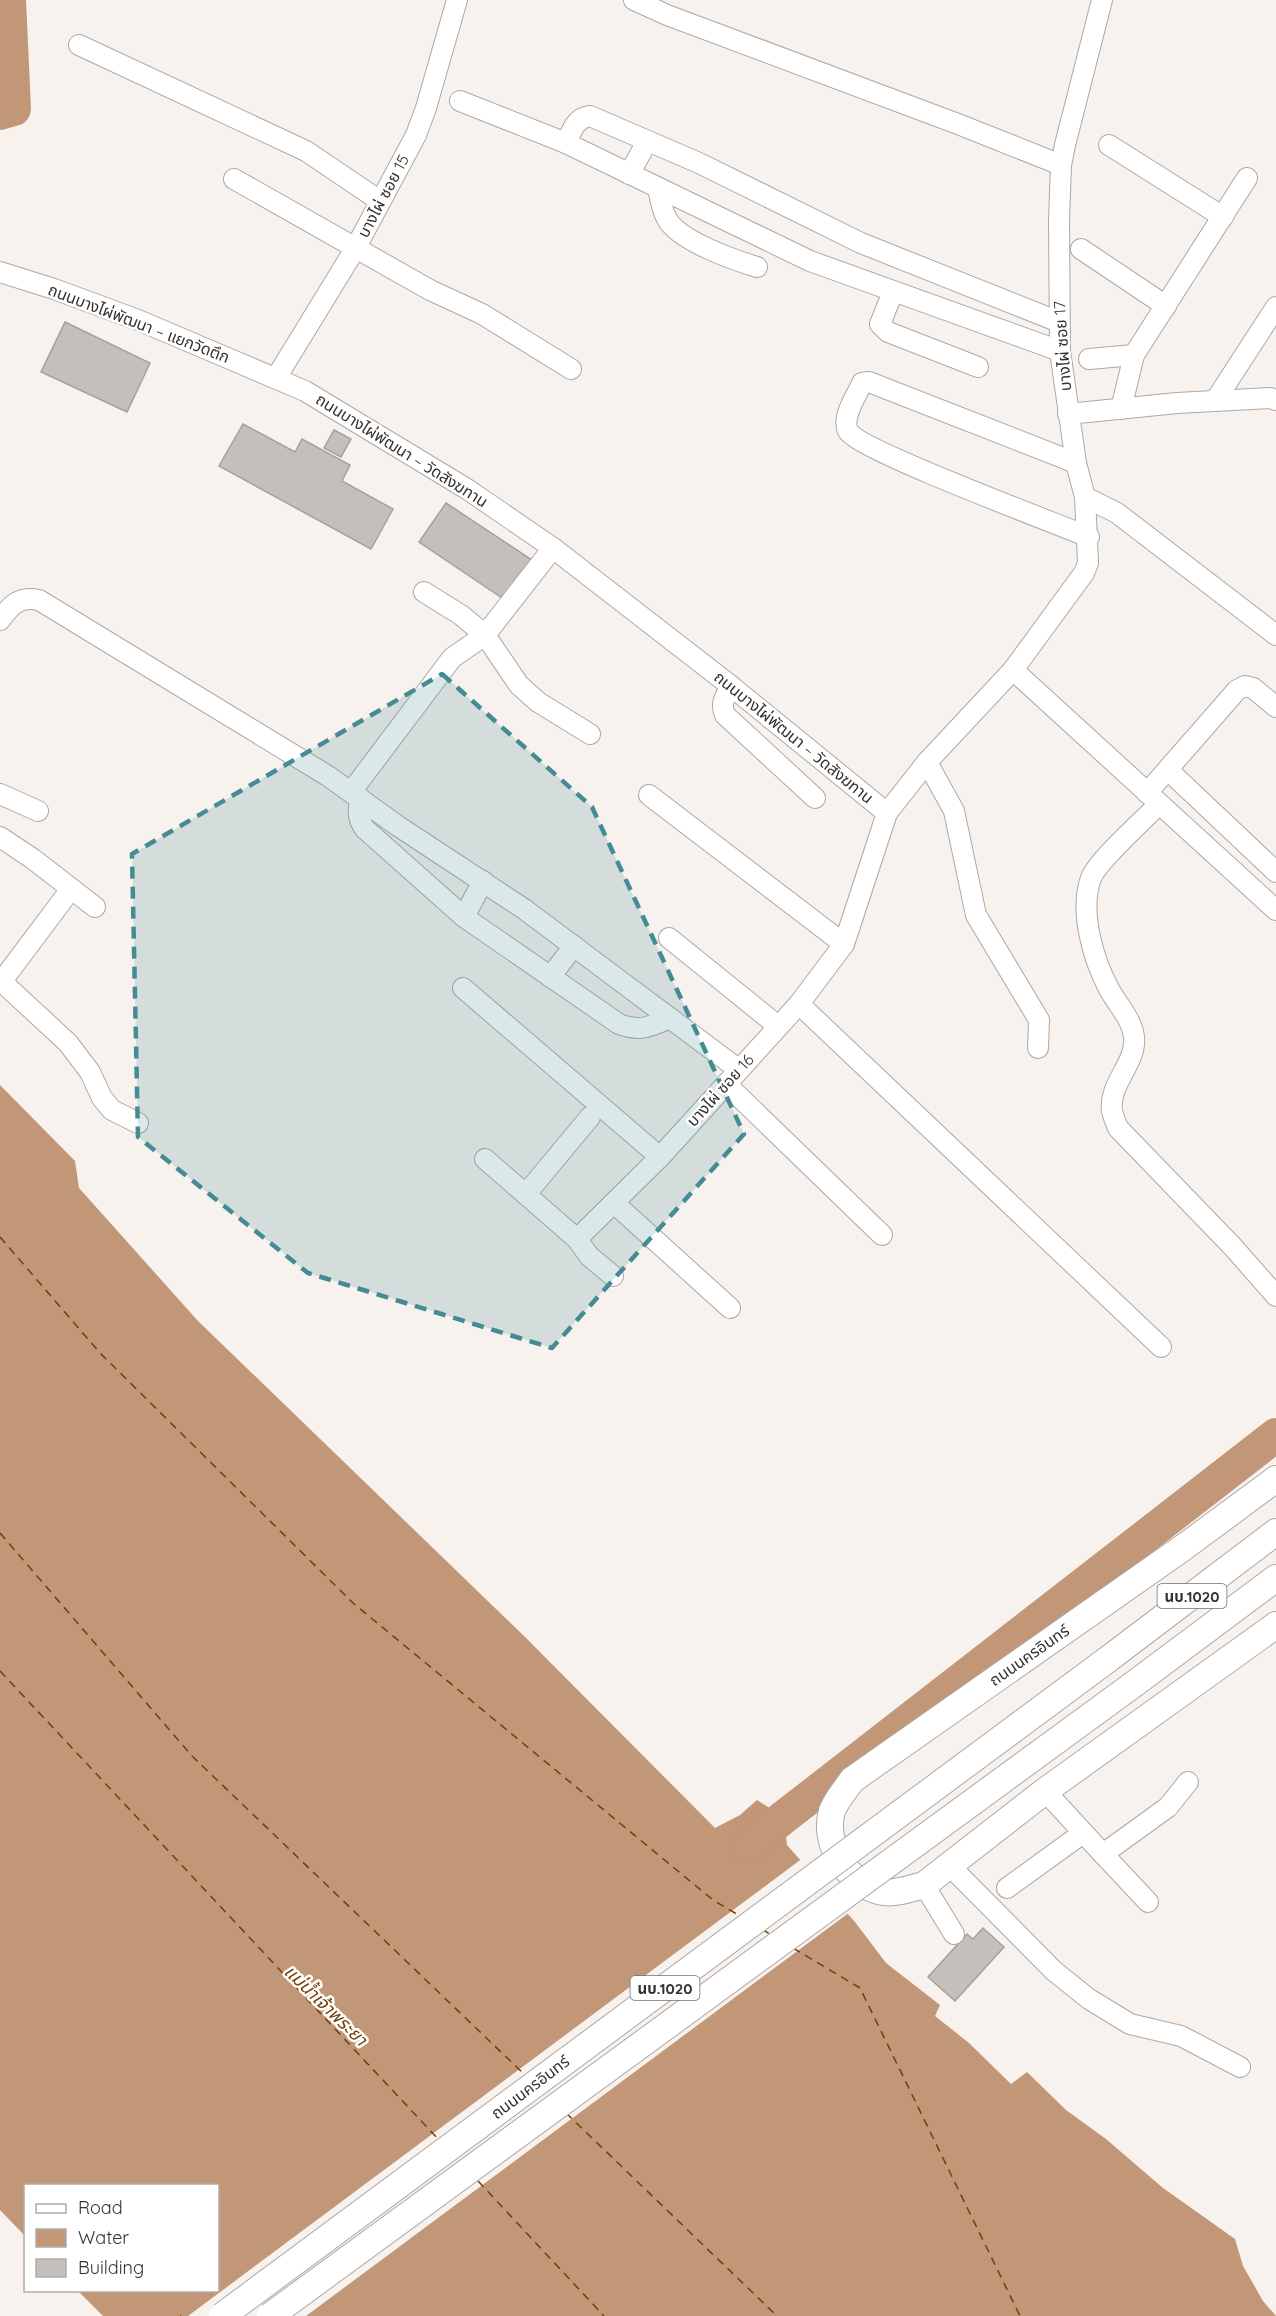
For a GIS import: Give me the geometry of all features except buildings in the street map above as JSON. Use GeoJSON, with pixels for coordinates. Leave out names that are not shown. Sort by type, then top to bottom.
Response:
{"type":"FeatureCollection","features":[{"type":"Feature","properties":{"kind":"main road","name":"ถนนนครอินทร์"},"geometry":{"type":"LineString","coordinates":[[1276,1479],[852,1780],[832,1810],[830,1828],[836,1854],[849,1873],[869,1887],[883,1892],[899,1892],[924,1885],[1045,1791],[1276,1625]]}},
{"type":"Feature","properties":{"kind":"main road","name":"ถนนนครอินทร์"},"geometry":{"type":"LineString","coordinates":[[222,2316],[1107,1660],[1276,1532]]}},
{"type":"Feature","properties":{"kind":"main road","name":"ถนนนครอินทร์"},"geometry":{"type":"LineString","coordinates":[[270,2316],[1276,1578]]}},
{"type":"Feature","properties":{"kind":"street","name":"บางไผ่ ซอย 15"},"geometry":{"type":"LineString","coordinates":[[276,378],[355,249],[416,135],[457,0]]}},
{"type":"Feature","properties":{"kind":"street"},"geometry":{"type":"LineString","coordinates":[[634,0],[1061,165]]}},
{"type":"Feature","properties":{"kind":"street","name":"บางไผ่ ซอย 17"},"geometry":{"type":"LineString","coordinates":[[1013,670],[1084,573],[1088,563],[1089,537],[1085,497],[1076,463],[1060,351],[1059,221],[1061,165],[1102,0]]}},
{"type":"Feature","properties":{"kind":"street"},"geometry":{"type":"LineString","coordinates":[[79,45],[306,151],[380,201]]}},
{"type":"Feature","properties":{"kind":"street"},"geometry":{"type":"LineString","coordinates":[[460,101],[566,143],[742,226],[810,261],[1060,351]]}},
{"type":"Feature","properties":{"kind":"street"},"geometry":{"type":"LineString","coordinates":[[566,143],[577,122],[582,117],[590,116],[699,164],[861,243],[1059,322]]}},
{"type":"Feature","properties":{"kind":"street"},"geometry":{"type":"LineString","coordinates":[[629,174],[647,142]]}},
{"type":"Feature","properties":{"kind":"street"},"geometry":{"type":"LineString","coordinates":[[1109,145],[1223,217]]}},
{"type":"Feature","properties":{"kind":"street"},"geometry":{"type":"LineString","coordinates":[[1121,409],[1134,355],[1247,178]]}},
{"type":"Feature","properties":{"kind":"street"},"geometry":{"type":"LineString","coordinates":[[234,179],[355,249],[459,305],[482,314],[571,369]]}},
{"type":"Feature","properties":{"kind":"street"},"geometry":{"type":"LineString","coordinates":[[658,188],[667,221],[686,236],[713,252],[757,267]]}},
{"type":"Feature","properties":{"kind":"street"},"geometry":{"type":"LineString","coordinates":[[1081,249],[1166,306]]}},
{"type":"Feature","properties":{"kind":"street","name":"ถนนบางไผ่พัฒนา – แยกวัดตึก"},"geometry":{"type":"LineString","coordinates":[[0,272],[138,320],[276,378]]}},
{"type":"Feature","properties":{"kind":"street"},"geometry":{"type":"LineString","coordinates":[[893,291],[880,324],[888,332],[978,367]]}},
{"type":"Feature","properties":{"kind":"street"},"geometry":{"type":"LineString","coordinates":[[1215,401],[1276,307]]}},
{"type":"Feature","properties":{"kind":"street"},"geometry":{"type":"LineString","coordinates":[[1089,359],[1134,355]]}},
{"type":"Feature","properties":{"kind":"street","name":"ถนนบางไผ่พัฒนา – วัดสังฆทาน"},"geometry":{"type":"LineString","coordinates":[[276,378],[305,391],[467,489],[553,548],[731,686],[888,813],[927,762],[1013,670]]}},
{"type":"Feature","properties":{"kind":"street"},"geometry":{"type":"LineString","coordinates":[[1076,463],[869,382],[862,383],[846,419],[848,430],[859,441],[908,464],[1089,537]]}},
{"type":"Feature","properties":{"kind":"street"},"geometry":{"type":"LineString","coordinates":[[1068,414],[1215,401],[1270,398],[1276,400]]}},
{"type":"Feature","properties":{"kind":"street"},"geometry":{"type":"LineString","coordinates":[[1085,497],[1117,513],[1276,635]]}},
{"type":"Feature","properties":{"kind":"street"},"geometry":{"type":"LineString","coordinates":[[553,548],[485,635],[452,658],[356,795],[360,822],[365,829],[464,916],[619,1024],[632,1029],[649,1028],[670,1018]]}},
{"type":"Feature","properties":{"kind":"street"},"geometry":{"type":"LineString","coordinates":[[424,592],[461,615],[485,635],[519,685],[538,702],[590,734]]}},
{"type":"Feature","properties":{"kind":"street"},"geometry":{"type":"LineString","coordinates":[[0,620],[12,604],[30,598],[39,600],[356,795],[398,826],[483,881],[670,1018],[732,1077],[882,1235]]}},
{"type":"Feature","properties":{"kind":"street"},"geometry":{"type":"LineString","coordinates":[[1013,670],[1276,910]]}},
{"type":"Feature","properties":{"kind":"street"},"geometry":{"type":"LineString","coordinates":[[731,686],[723,700],[722,708],[725,715],[815,798]]}},
{"type":"Feature","properties":{"kind":"street"},"geometry":{"type":"LineString","coordinates":[[1276,707],[1254,688],[1245,686],[1238,690],[1168,770],[1153,799],[1091,877],[1087,899],[1091,947],[1109,988],[1131,1025],[1135,1039],[1132,1054],[1114,1092],[1112,1110],[1118,1128],[1233,1247],[1276,1296]]}},
{"type":"Feature","properties":{"kind":"street"},"geometry":{"type":"LineString","coordinates":[[927,762],[954,811],[976,915],[1039,1020],[1038,1048]]}},
{"type":"Feature","properties":{"kind":"street"},"geometry":{"type":"LineString","coordinates":[[1168,770],[1276,872]]}},
{"type":"Feature","properties":{"kind":"street"},"geometry":{"type":"LineString","coordinates":[[0,794],[39,811]]}},
{"type":"Feature","properties":{"kind":"street"},"geometry":{"type":"LineString","coordinates":[[649,795],[844,944]]}},
{"type":"Feature","properties":{"kind":"street","name":"บางไผ่ ซอย 16"},"geometry":{"type":"LineString","coordinates":[[577,1239],[660,1157],[799,1004],[844,944],[888,813]]}},
{"type":"Feature","properties":{"kind":"street"},"geometry":{"type":"LineString","coordinates":[[387,848],[398,826]]}},
{"type":"Feature","properties":{"kind":"street"},"geometry":{"type":"LineString","coordinates":[[0,837],[95,907]]}},
{"type":"Feature","properties":{"kind":"street"},"geometry":{"type":"LineString","coordinates":[[464,916],[483,881]]}},
{"type":"Feature","properties":{"kind":"street"},"geometry":{"type":"LineString","coordinates":[[71,889],[1,980],[68,1043],[90,1072],[102,1098],[112,1110],[138,1124]]}},
{"type":"Feature","properties":{"kind":"street"},"geometry":{"type":"LineString","coordinates":[[669,938],[778,1026]]}},
{"type":"Feature","properties":{"kind":"street"},"geometry":{"type":"LineString","coordinates":[[550,977],[574,946]]}},
{"type":"Feature","properties":{"kind":"street"},"geometry":{"type":"LineString","coordinates":[[464,988],[660,1157]]}},
{"type":"Feature","properties":{"kind":"street"},"geometry":{"type":"LineString","coordinates":[[799,1004],[1161,1347]]}},
{"type":"Feature","properties":{"kind":"street"},"geometry":{"type":"LineString","coordinates":[[526,1194],[590,1117]]}},
{"type":"Feature","properties":{"kind":"street"},"geometry":{"type":"LineString","coordinates":[[485,1159],[577,1239],[589,1256],[613,1276]]}},
{"type":"Feature","properties":{"kind":"street"},"geometry":{"type":"LineString","coordinates":[[614,1203],[730,1308]]}},
{"type":"Feature","properties":{"kind":"street"},"geometry":{"type":"LineString","coordinates":[[1103,1854],[1168,1807],[1188,1782]]}},
{"type":"Feature","properties":{"kind":"street"},"geometry":{"type":"LineString","coordinates":[[1045,1791],[1148,1902]]}},
{"type":"Feature","properties":{"kind":"street"},"geometry":{"type":"LineString","coordinates":[[1007,1888],[1083,1833]]}},
{"type":"Feature","properties":{"kind":"street"},"geometry":{"type":"LineString","coordinates":[[950,1866],[1054,1971],[1089,1999],[1130,2024],[1180,2036],[1240,2067]]}},
{"type":"Feature","properties":{"kind":"street"},"geometry":{"type":"LineString","coordinates":[[924,1885],[954,1934]]}},
{"type":"Feature","properties":{"kind":"highlighted area"},"geometry":{"type":"Polygon","coordinates":[[[442,674],[592,807],[744,1134],[552,1348],[308,1273],[138,1137],[132,854],[442,674]]]}},
{"type":"Feature","properties":{"kind":"water","name":"แม่น้ำเจ้าพระยา"},"geometry":{"type":"Polygon","coordinates":[[[0,1085],[75,1161],[79,1188],[198,1321],[523,1635],[715,1828],[740,1815],[757,1800],[784,1817],[787,1845],[855,1922],[886,1963],[940,2005],[935,2016],[969,2043],[1011,2084],[1027,2072],[1066,2110],[1106,2139],[1163,2188],[1235,2239],[1243,2266],[1263,2301],[1276,2316],[103,2316],[79,2292],[219,2292],[219,2184],[24,2184],[24,2235],[0,2210],[0,1085]]]}},
{"type":"Feature","properties":{"kind":"pier"},"geometry":{"type":"Polygon","coordinates":[[[803,1858],[850,1912],[306,2316],[188,2316],[803,1858]]]}},
{"type":"Feature","properties":{"kind":"waterway"},"geometry":{"type":"LineString","coordinates":[[0,113],[14,109],[9,0]]}},
{"type":"Feature","properties":{"kind":"waterway"},"geometry":{"type":"LineString","coordinates":[[747,1847],[1276,1435]]}},
{"type":"Feature","properties":{"kind":"ferry route"},"geometry":{"type":"LineString","coordinates":[[0,1237],[100,1353],[353,1603],[713,1900],[740,1916]]}},
{"type":"Feature","properties":{"kind":"ferry route"},"geometry":{"type":"LineString","coordinates":[[0,1533],[192,1756],[525,2075]]}},
{"type":"Feature","properties":{"kind":"ferry route"},"geometry":{"type":"LineString","coordinates":[[0,1671],[439,2140]]}},
{"type":"Feature","properties":{"kind":"ferry route"},"geometry":{"type":"LineString","coordinates":[[762,1929],[771,1935]]}},
{"type":"Feature","properties":{"kind":"ferry route"},"geometry":{"type":"LineString","coordinates":[[793,1948],[860,1988],[1020,2316]]}},
{"type":"Feature","properties":{"kind":"ferry route"},"geometry":{"type":"LineString","coordinates":[[566,2113],[777,2316]]}},
{"type":"Feature","properties":{"kind":"ferry route"},"geometry":{"type":"LineString","coordinates":[[478,2181],[604,2316]]}}]}
